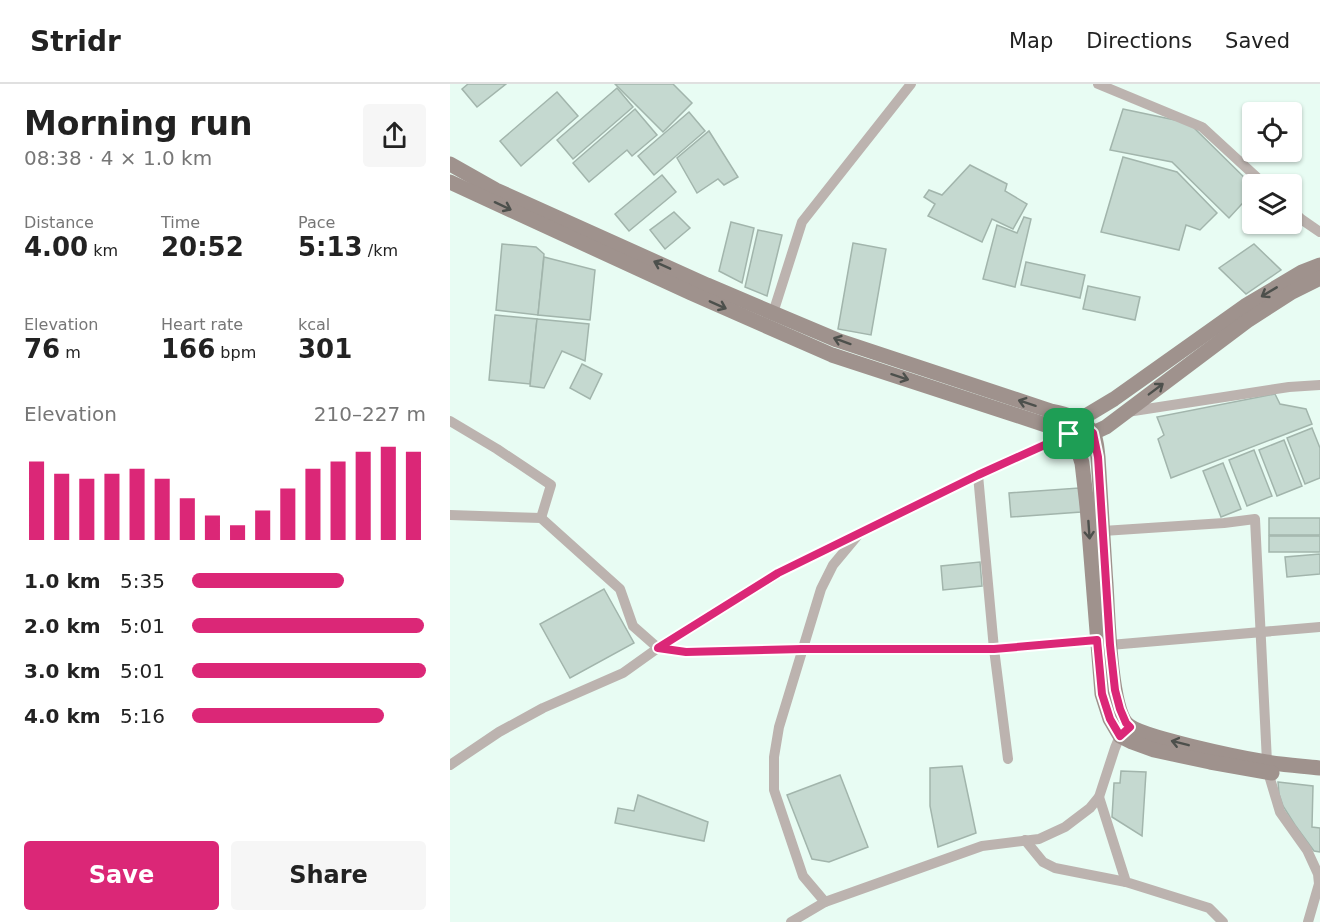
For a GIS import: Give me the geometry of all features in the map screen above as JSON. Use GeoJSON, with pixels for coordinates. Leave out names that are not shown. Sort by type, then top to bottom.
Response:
{"type":"FeatureCollection","features":[{"type":"Feature","properties":{"kind":"street"},"geometry":{"type":"LineString","coordinates":[[773,313],[802,222],[911,84]]}},
{"type":"Feature","properties":{"kind":"street"},"geometry":{"type":"LineString","coordinates":[[1098,84],[1117,88],[1202,127],[1253,174]]}},
{"type":"Feature","properties":{"kind":"street"},"geometry":{"type":"LineString","coordinates":[[450,164],[496,190],[707,285],[837,340],[1078,420],[1093,433],[1098,457],[1094,506],[1103,642]]}},
{"type":"Feature","properties":{"kind":"street"},"geometry":{"type":"LineString","coordinates":[[450,189],[450,182],[832,355],[1069,434],[1075,440],[1103,531],[1102,694],[1110,719],[1125,731],[1132,742],[1154,750],[1210,762],[1268,767],[1320,768]]}},
{"type":"Feature","properties":{"kind":"street"},"geometry":{"type":"LineString","coordinates":[[1302,220],[1320,232]]}},
{"type":"Feature","properties":{"kind":"street"},"geometry":{"type":"LineString","coordinates":[[1069,434],[1078,420],[1114,399],[1245,306],[1302,272],[1320,265]]}},
{"type":"Feature","properties":{"kind":"street"},"geometry":{"type":"LineString","coordinates":[[450,765],[499,732],[543,708],[623,673],[658,648],[778,573],[978,475],[1069,434],[1093,433],[1106,427],[1247,321],[1292,292],[1320,279]]}},
{"type":"Feature","properties":{"kind":"street"},"geometry":{"type":"LineString","coordinates":[[1124,413],[1289,387],[1320,385]]}},
{"type":"Feature","properties":{"kind":"street"},"geometry":{"type":"LineString","coordinates":[[450,421],[497,448],[551,485],[541,518]]}},
{"type":"Feature","properties":{"kind":"street"},"geometry":{"type":"LineString","coordinates":[[978,475],[994,649],[1008,759]]}},
{"type":"Feature","properties":{"kind":"street"},"geometry":{"type":"LineString","coordinates":[[450,515],[541,518],[620,589],[633,626],[658,648],[686,652],[802,649],[994,649],[1320,627]]}},
{"type":"Feature","properties":{"kind":"street"},"geometry":{"type":"LineString","coordinates":[[1103,531],[1255,519],[1268,767],[1280,812],[1307,850],[1318,874],[1319,884],[1308,922]]}},
{"type":"Feature","properties":{"kind":"street"},"geometry":{"type":"LineString","coordinates":[[825,903],[803,876],[774,790],[774,757],[778,727],[821,589],[833,565],[861,532]]}},
{"type":"Feature","properties":{"kind":"street"},"geometry":{"type":"LineString","coordinates":[[791,922],[825,903],[982,846],[1039,839],[1065,827],[1090,808],[1099,797],[1115,748],[1125,731]]}},
{"type":"Feature","properties":{"kind":"street"},"geometry":{"type":"LineString","coordinates":[[1268,767],[1320,778]]}},
{"type":"Feature","properties":{"kind":"street"},"geometry":{"type":"LineString","coordinates":[[1099,797],[1126,882]]}},
{"type":"Feature","properties":{"kind":"street"},"geometry":{"type":"LineString","coordinates":[[1025,840],[1043,862],[1055,868],[1126,882],[1209,908],[1223,922]]}},
{"type":"Feature","properties":{"kind":"building"},"geometry":{"type":"Polygon","coordinates":[[[468,84],[506,84],[477,107],[462,89],[468,84]]]}},
{"type":"Feature","properties":{"kind":"building"},"geometry":{"type":"Polygon","coordinates":[[[615,84],[673,84],[692,103],[663,132],[615,84]]]}},
{"type":"Feature","properties":{"kind":"building"},"geometry":{"type":"Polygon","coordinates":[[[617,88],[633,107],[573,159],[557,140],[617,88]]]}},
{"type":"Feature","properties":{"kind":"building"},"geometry":{"type":"Polygon","coordinates":[[[557,92],[578,116],[521,166],[500,141],[557,92]]]}},
{"type":"Feature","properties":{"kind":"building"},"geometry":{"type":"Polygon","coordinates":[[[635,109],[657,135],[632,156],[627,150],[589,182],[573,163],[635,109]]]}},
{"type":"Feature","properties":{"kind":"building"},"geometry":{"type":"Polygon","coordinates":[[[1123,109],[1189,123],[1242,175],[1242,204],[1229,218],[1172,162],[1110,150],[1123,109]]]}},
{"type":"Feature","properties":{"kind":"building"},"geometry":{"type":"Polygon","coordinates":[[[689,112],[705,131],[654,175],[638,156],[689,112]]]}},
{"type":"Feature","properties":{"kind":"building"},"geometry":{"type":"Polygon","coordinates":[[[709,131],[738,177],[724,185],[718,179],[697,193],[677,158],[709,131]]]}},
{"type":"Feature","properties":{"kind":"building"},"geometry":{"type":"Polygon","coordinates":[[[1123,157],[1177,172],[1217,213],[1200,230],[1186,225],[1179,250],[1101,232],[1123,157]]]}},
{"type":"Feature","properties":{"kind":"building"},"geometry":{"type":"Polygon","coordinates":[[[970,165],[1007,184],[1005,191],[1027,204],[1013,229],[992,219],[982,242],[928,216],[935,204],[924,197],[929,190],[942,195],[970,165]]]}},
{"type":"Feature","properties":{"kind":"building"},"geometry":{"type":"Polygon","coordinates":[[[662,175],[676,192],[629,231],[615,214],[662,175]]]}},
{"type":"Feature","properties":{"kind":"building"},"geometry":{"type":"Polygon","coordinates":[[[674,212],[690,228],[665,249],[650,230],[674,212]]]}},
{"type":"Feature","properties":{"kind":"building"},"geometry":{"type":"Polygon","coordinates":[[[1024,217],[1031,219],[1015,287],[983,279],[997,225],[1017,233],[1024,217]]]}},
{"type":"Feature","properties":{"kind":"building"},"geometry":{"type":"Polygon","coordinates":[[[731,222],[754,228],[742,283],[719,271],[731,222]]]}},
{"type":"Feature","properties":{"kind":"building"},"geometry":{"type":"Polygon","coordinates":[[[758,230],[782,235],[767,296],[745,287],[758,230]]]}},
{"type":"Feature","properties":{"kind":"building"},"geometry":{"type":"Polygon","coordinates":[[[853,243],[886,249],[871,335],[838,329],[853,243]]]}},
{"type":"Feature","properties":{"kind":"building"},"geometry":{"type":"Polygon","coordinates":[[[502,244],[536,247],[544,254],[538,315],[496,310],[502,244]]]}},
{"type":"Feature","properties":{"kind":"building"},"geometry":{"type":"Polygon","coordinates":[[[1254,244],[1281,270],[1246,294],[1219,268],[1254,244]]]}},
{"type":"Feature","properties":{"kind":"building"},"geometry":{"type":"Polygon","coordinates":[[[544,257],[595,270],[590,320],[538,315],[544,257]]]}},
{"type":"Feature","properties":{"kind":"building"},"geometry":{"type":"Polygon","coordinates":[[[1026,262],[1085,275],[1080,298],[1021,285],[1026,262]]]}},
{"type":"Feature","properties":{"kind":"building"},"geometry":{"type":"Polygon","coordinates":[[[1088,286],[1140,297],[1135,320],[1083,309],[1088,286]]]}},
{"type":"Feature","properties":{"kind":"building"},"geometry":{"type":"Polygon","coordinates":[[[495,315],[537,319],[530,384],[489,380],[495,315]]]}},
{"type":"Feature","properties":{"kind":"building"},"geometry":{"type":"Polygon","coordinates":[[[537,319],[589,324],[585,361],[562,351],[544,388],[530,386],[537,319]]]}},
{"type":"Feature","properties":{"kind":"building"},"geometry":{"type":"Polygon","coordinates":[[[582,364],[602,374],[590,399],[570,388],[582,364]]]}},
{"type":"Feature","properties":{"kind":"building"},"geometry":{"type":"Polygon","coordinates":[[[1275,394],[1280,404],[1306,409],[1312,424],[1171,478],[1158,439],[1164,435],[1157,417],[1275,394]]]}},
{"type":"Feature","properties":{"kind":"building"},"geometry":{"type":"Polygon","coordinates":[[[1312,428],[1320,448],[1320,478],[1305,484],[1287,438],[1312,428]]]}},
{"type":"Feature","properties":{"kind":"building"},"geometry":{"type":"Polygon","coordinates":[[[1284,440],[1302,486],[1277,496],[1259,450],[1284,440]]]}},
{"type":"Feature","properties":{"kind":"building"},"geometry":{"type":"Polygon","coordinates":[[[1254,450],[1272,496],[1247,506],[1229,460],[1254,450]]]}},
{"type":"Feature","properties":{"kind":"building"},"geometry":{"type":"Polygon","coordinates":[[[1223,463],[1241,509],[1221,517],[1203,471],[1223,463]]]}},
{"type":"Feature","properties":{"kind":"building"},"geometry":{"type":"Polygon","coordinates":[[[1079,488],[1081,512],[1011,517],[1009,493],[1079,488]]]}},
{"type":"Feature","properties":{"kind":"building"},"geometry":{"type":"Polygon","coordinates":[[[1269,518],[1320,518],[1320,535],[1269,535],[1269,518]]]}},
{"type":"Feature","properties":{"kind":"building"},"geometry":{"type":"Polygon","coordinates":[[[1269,536],[1320,536],[1320,552],[1269,552],[1269,536]]]}},
{"type":"Feature","properties":{"kind":"building"},"geometry":{"type":"Polygon","coordinates":[[[1320,554],[1320,574],[1287,577],[1285,557],[1320,554]]]}},
{"type":"Feature","properties":{"kind":"building"},"geometry":{"type":"Polygon","coordinates":[[[980,562],[982,586],[943,590],[941,566],[980,562]]]}},
{"type":"Feature","properties":{"kind":"building"},"geometry":{"type":"Polygon","coordinates":[[[604,589],[634,643],[570,678],[540,624],[604,589]]]}},
{"type":"Feature","properties":{"kind":"building"},"geometry":{"type":"Polygon","coordinates":[[[962,766],[976,833],[938,847],[930,806],[930,768],[962,766]]]}},
{"type":"Feature","properties":{"kind":"building"},"geometry":{"type":"Polygon","coordinates":[[[1121,771],[1146,772],[1142,836],[1112,817],[1114,783],[1120,783],[1121,771]]]}},
{"type":"Feature","properties":{"kind":"building"},"geometry":{"type":"Polygon","coordinates":[[[840,775],[868,847],[829,862],[812,859],[787,795],[840,775]]]}},
{"type":"Feature","properties":{"kind":"building"},"geometry":{"type":"Polygon","coordinates":[[[1278,782],[1313,786],[1312,827],[1320,828],[1320,852],[1314,851],[1283,806],[1278,782]]]}},
{"type":"Feature","properties":{"kind":"building"},"geometry":{"type":"Polygon","coordinates":[[[638,795],[708,822],[704,841],[615,823],[618,808],[634,811],[638,795]]]}},
{"type":"Feature","properties":{"kind":"route"},"geometry":{"type":"LineString","coordinates":[[1078,420],[1093,433],[1096,444],[1115,690],[1120,709],[1130,727],[1120,736],[1110,719],[1102,694],[1097,640],[994,649],[802,649],[686,652],[658,648],[778,573],[978,475],[1069,434],[1078,420]]}}]}
